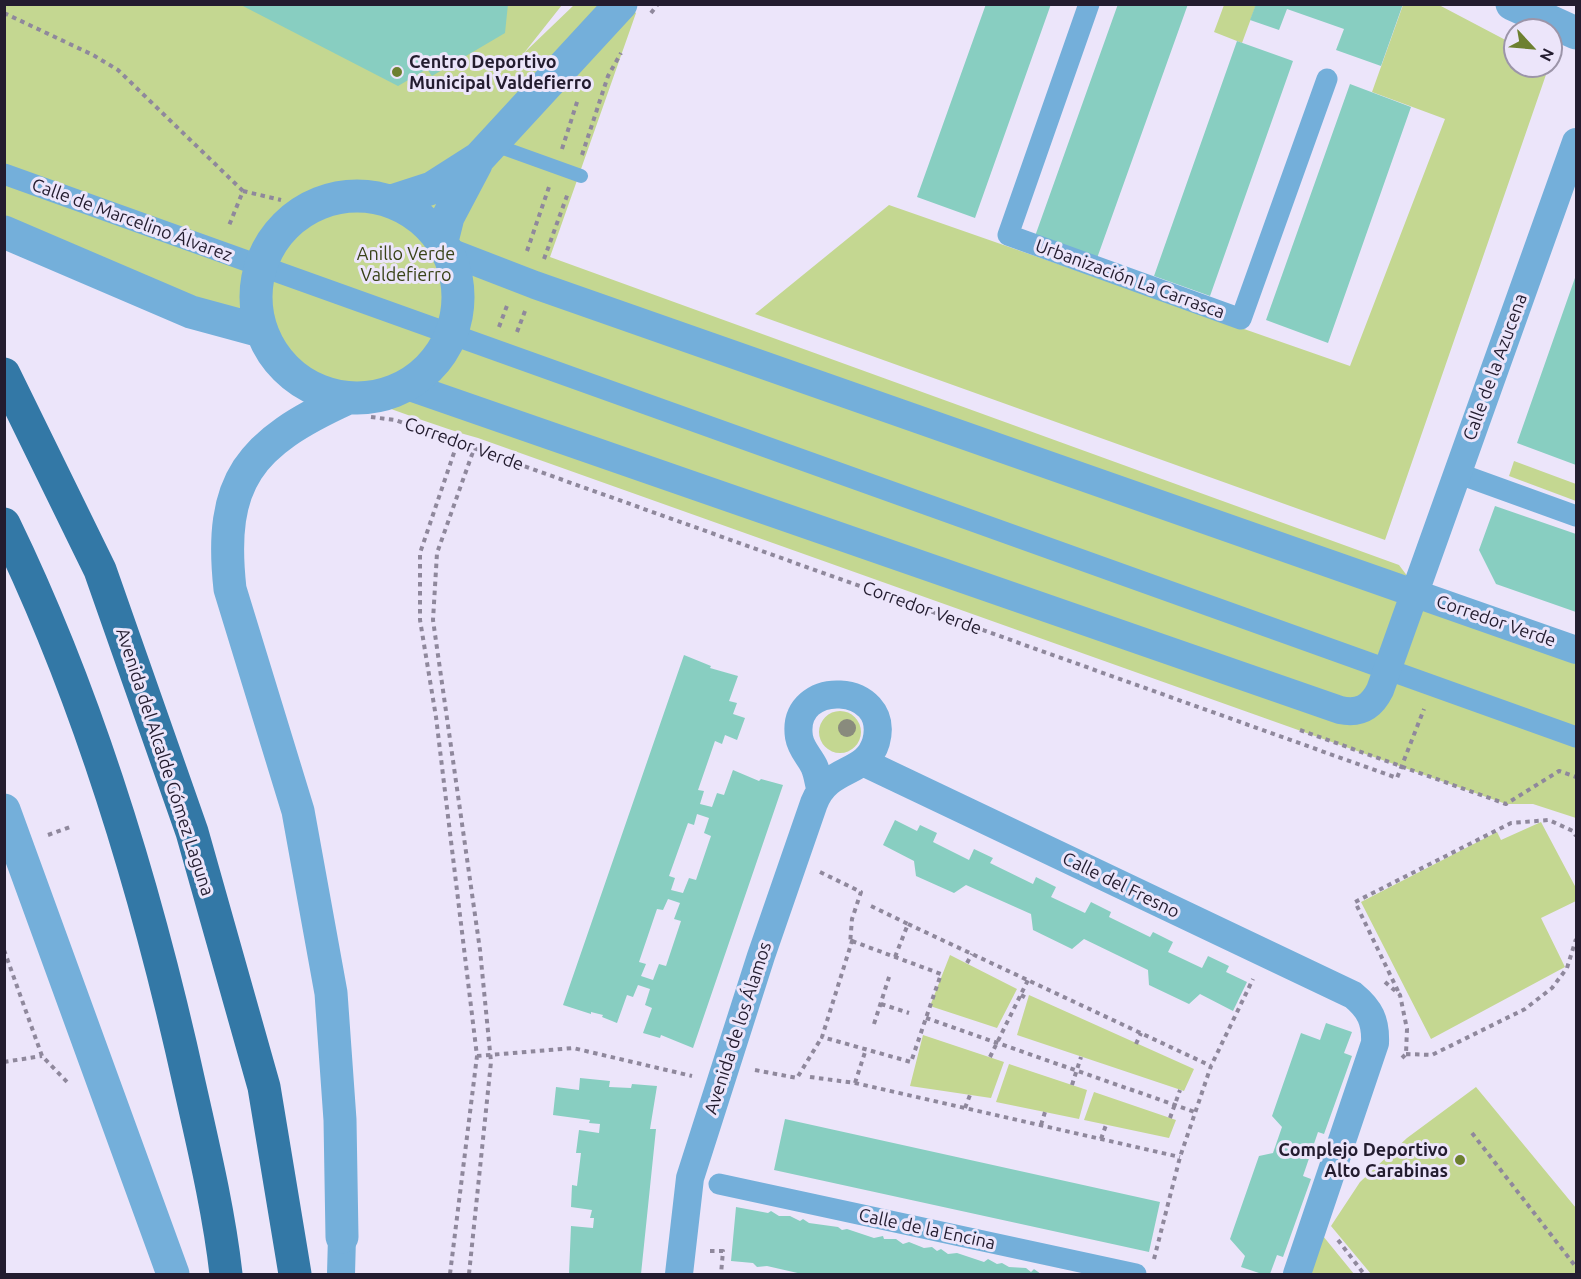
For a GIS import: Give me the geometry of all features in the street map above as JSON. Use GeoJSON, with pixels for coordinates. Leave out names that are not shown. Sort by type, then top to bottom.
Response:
{"type":"FeatureCollection","features":[{"type":"Feature","properties":{"kind":"main road","name":"Avenida del Alcalde Gómez Laguna"},"geometry":{"type":"LineString","coordinates":[[4,374],[100,570],[192,832],[264,1087],[295,1275]]}},
{"type":"Feature","properties":{"kind":"main road"},"geometry":{"type":"LineString","coordinates":[[4,524],[79,700],[136,878],[182,1050],[226,1275]]}},
{"type":"Feature","properties":{"kind":"street"},"geometry":{"type":"LineString","coordinates":[[444,246],[448,217],[459,191],[486,151],[621,4]]}},
{"type":"Feature","properties":{"kind":"street","name":"Urbanización La Carrasca"},"geometry":{"type":"LineString","coordinates":[[1089,4],[1008,235],[1241,319],[1327,79]]}},
{"type":"Feature","properties":{"kind":"street"},"geometry":{"type":"LineString","coordinates":[[1512,4],[1576,33]]}},
{"type":"Feature","properties":{"kind":"street","name":"Calle de la Azucena"},"geometry":{"type":"LineString","coordinates":[[1416,593],[1576,142]]}},
{"type":"Feature","properties":{"kind":"street"},"geometry":{"type":"LineString","coordinates":[[392,201],[432,188],[486,151]]}},
{"type":"Feature","properties":{"kind":"street","name":"Calle de Marcelino Álvarez"},"geometry":{"type":"LineString","coordinates":[[4,174],[218,250],[258,277]]}},
{"type":"Feature","properties":{"kind":"street","name":"Corredor Verde"},"geometry":{"type":"LineString","coordinates":[[364,195],[392,201],[411,211],[428,225],[444,246],[458,292],[452,333],[441,354],[425,372],[406,386],[375,397],[354,408],[295,378],[272,353],[261,331],[256,310],[258,277],[268,247],[286,224],[309,207],[336,197],[364,195]]}},
{"type":"Feature","properties":{"kind":"street"},"geometry":{"type":"LineString","coordinates":[[4,232],[191,312],[261,331]]}},
{"type":"Feature","properties":{"kind":"street","name":"Corredor Verde"},"geometry":{"type":"LineString","coordinates":[[444,246],[518,278],[1576,650]]}},
{"type":"Feature","properties":{"kind":"street"},"geometry":{"type":"LineString","coordinates":[[191,312],[233,299],[258,277],[452,333],[1576,737]]}},
{"type":"Feature","properties":{"kind":"street","name":"Corredor Verde"},"geometry":{"type":"LineString","coordinates":[[406,386],[1340,710],[1356,712],[1370,705],[1380,690],[1416,593]]}},
{"type":"Feature","properties":{"kind":"street"},"geometry":{"type":"LineString","coordinates":[[341,1275],[340,1120],[331,993],[298,811],[230,589],[227,558],[228,523],[239,486],[253,460],[274,438],[311,415],[354,408]]}},
{"type":"Feature","properties":{"kind":"street"},"geometry":{"type":"LineString","coordinates":[[1457,473],[1576,516]]}},
{"type":"Feature","properties":{"kind":"street"},"geometry":{"type":"LineString","coordinates":[[839,693],[852,696],[868,708],[876,726],[876,739],[872,752],[863,762],[843,771],[820,788],[815,768],[802,749],[799,736],[800,723],[805,710],[814,701],[826,695],[839,693]]}},
{"type":"Feature","properties":{"kind":"street","name":"Calle del Fresno"},"geometry":{"type":"LineString","coordinates":[[863,762],[1353,995],[1372,1016],[1376,1028],[1375,1043],[1297,1275]]}},
{"type":"Feature","properties":{"kind":"street","name":"Avenida de los Álamos"},"geometry":{"type":"LineString","coordinates":[[679,1275],[690,1178],[761,956],[820,788]]}},
{"type":"Feature","properties":{"kind":"street"},"geometry":{"type":"LineString","coordinates":[[4,810],[173,1275]]}},
{"type":"Feature","properties":{"kind":"street","name":"Calle de la Encina"},"geometry":{"type":"LineString","coordinates":[[719,1184],[1145,1269]]}},
{"type":"Feature","properties":{"kind":"lane"},"geometry":{"type":"LineString","coordinates":[[486,151],[555,167],[580,176]]}},
{"type":"Feature","properties":{"kind":"path"},"geometry":{"type":"LineString","coordinates":[[4,13],[93,55],[118,70],[243,191],[281,200]]}},
{"type":"Feature","properties":{"kind":"path"},"geometry":{"type":"LineString","coordinates":[[492,349],[580,92]]}},
{"type":"Feature","properties":{"kind":"path"},"geometry":{"type":"LineString","coordinates":[[218,250],[243,191]]}},
{"type":"Feature","properties":{"kind":"path","name":"Corredor Verde"},"geometry":{"type":"LineString","coordinates":[[354,408],[458,442],[1396,778],[1434,686]]}},
{"type":"Feature","properties":{"kind":"path"},"geometry":{"type":"LineString","coordinates":[[450,1275],[477,1056],[436,717],[420,620],[420,554],[470,409]]}},
{"type":"Feature","properties":{"kind":"path"},"geometry":{"type":"LineString","coordinates":[[469,1275],[487,1114],[490,1054],[475,916],[433,620],[437,553],[478,438]]}},
{"type":"Feature","properties":{"kind":"path"},"geometry":{"type":"LineString","coordinates":[[1400,995],[1355,902],[1511,823],[1549,820],[1573,831],[1576,836]]}},
{"type":"Feature","properties":{"kind":"path"},"geometry":{"type":"LineString","coordinates":[[48,835],[73,826]]}},
{"type":"Feature","properties":{"kind":"path"},"geometry":{"type":"LineString","coordinates":[[758,1070],[797,1078],[822,1037],[850,945],[852,918],[861,892],[820,872]]}},
{"type":"Feature","properties":{"kind":"path"},"geometry":{"type":"LineString","coordinates":[[871,906],[1211,1066]]}},
{"type":"Feature","properties":{"kind":"path"},"geometry":{"type":"LineString","coordinates":[[896,957],[908,924]]}},
{"type":"Feature","properties":{"kind":"path"},"geometry":{"type":"LineString","coordinates":[[1406,1054],[1432,1054],[1525,1009],[1552,988],[1567,968],[1576,939]]}},
{"type":"Feature","properties":{"kind":"path"},"geometry":{"type":"LineString","coordinates":[[822,1037],[911,1062],[941,974],[852,941],[850,945]]}},
{"type":"Feature","properties":{"kind":"path"},"geometry":{"type":"LineString","coordinates":[[4,950],[42,1056],[78,1092]]}},
{"type":"Feature","properties":{"kind":"path"},"geometry":{"type":"LineString","coordinates":[[967,963],[972,954]]}},
{"type":"Feature","properties":{"kind":"path"},"geometry":{"type":"LineString","coordinates":[[1145,1269],[1211,1066],[1265,954]]}},
{"type":"Feature","properties":{"kind":"path"},"geometry":{"type":"LineString","coordinates":[[874,1024],[890,974]]}},
{"type":"Feature","properties":{"kind":"path"},"geometry":{"type":"LineString","coordinates":[[990,1058],[1028,980]]}},
{"type":"Feature","properties":{"kind":"path"},"geometry":{"type":"LineString","coordinates":[[1021,995],[1028,999]]}},
{"type":"Feature","properties":{"kind":"path"},"geometry":{"type":"LineString","coordinates":[[880,1004],[909,1013]]}},
{"type":"Feature","properties":{"kind":"path"},"geometry":{"type":"LineString","coordinates":[[926,1018],[1077,1069],[1195,1113]]}},
{"type":"Feature","properties":{"kind":"path"},"geometry":{"type":"LineString","coordinates":[[1136,1044],[1141,1033]]}},
{"type":"Feature","properties":{"kind":"path"},"geometry":{"type":"LineString","coordinates":[[477,1056],[573,1048],[694,1077]]}},
{"type":"Feature","properties":{"kind":"path"},"geometry":{"type":"LineString","coordinates":[[855,1083],[866,1049]]}},
{"type":"Feature","properties":{"kind":"path"},"geometry":{"type":"LineString","coordinates":[[4,1062],[42,1056]]}},
{"type":"Feature","properties":{"kind":"path"},"geometry":{"type":"LineString","coordinates":[[1072,1085],[1081,1057]]}},
{"type":"Feature","properties":{"kind":"path"},"geometry":{"type":"LineString","coordinates":[[810,1077],[855,1083],[1180,1157]]}},
{"type":"Feature","properties":{"kind":"path"},"geometry":{"type":"LineString","coordinates":[[1170,1118],[1180,1090]]}},
{"type":"Feature","properties":{"kind":"path"},"geometry":{"type":"LineString","coordinates":[[965,1108],[970,1095]]}},
{"type":"Feature","properties":{"kind":"path"},"geometry":{"type":"LineString","coordinates":[[1041,1125],[1045,1112]]}},
{"type":"Feature","properties":{"kind":"path"},"geometry":{"type":"LineString","coordinates":[[1101,1139],[1106,1125]]}},
{"type":"Feature","properties":{"kind":"path"},"geometry":{"type":"LineString","coordinates":[[1472,1133],[1576,1267]]}},
{"type":"Feature","properties":{"kind":"path"},"geometry":{"type":"LineString","coordinates":[[710,1251],[723,1251],[721,1275]]}},
{"type":"Feature","properties":{"kind":"green space","name":"Anillo Verde Valdefierro"},"geometry":{"type":"Polygon","coordinates":[[[5,5],[562,5],[524,53],[574,5],[627,5],[636,13],[550,257],[1399,565],[1426,601],[1576,655],[1576,818],[1533,804],[1506,804],[478,438],[360,399],[317,390],[303,384],[283,367],[261,331],[5,247],[5,5]]]}},
{"type":"Feature","properties":{"kind":"green space"},"geometry":{"type":"Polygon","coordinates":[[[1224,5],[1256,5],[1242,43],[1214,32],[1224,5]]]}},
{"type":"Feature","properties":{"kind":"green space"},"geometry":{"type":"Polygon","coordinates":[[[1403,5],[1439,5],[1503,39],[1503,78],[1545,78],[1385,540],[755,314],[889,205],[1350,366],[1445,119],[1372,92],[1403,5]]]}},
{"type":"Feature","properties":{"kind":"green space"},"geometry":{"type":"Polygon","coordinates":[[[1514,461],[1576,484],[1576,501],[1509,476],[1514,461]]]}},
{"type":"Feature","properties":{"kind":"green space"},"geometry":{"type":"Polygon","coordinates":[[[840,711],[848,712],[855,717],[860,724],[860,740],[855,747],[848,752],[840,753],[832,752],[825,747],[820,740],[819,732],[820,724],[825,717],[832,712],[840,711]]]}},
{"type":"Feature","properties":{"kind":"green space"},"geometry":{"type":"Polygon","coordinates":[[[1541,822],[1576,888],[1576,901],[1541,918],[1565,967],[1431,1039],[1361,902],[1497,832],[1501,840],[1541,822]]]}},
{"type":"Feature","properties":{"kind":"green space"},"geometry":{"type":"Polygon","coordinates":[[[950,955],[1017,989],[997,1028],[930,1006],[950,955]]]}},
{"type":"Feature","properties":{"kind":"green space"},"geometry":{"type":"Polygon","coordinates":[[[1029,995],[1194,1069],[1184,1091],[1017,1035],[1029,995]]]}},
{"type":"Feature","properties":{"kind":"green space"},"geometry":{"type":"Polygon","coordinates":[[[923,1035],[1004,1062],[991,1098],[910,1086],[923,1035]]]}},
{"type":"Feature","properties":{"kind":"green space"},"geometry":{"type":"Polygon","coordinates":[[[1009,1064],[1087,1090],[1079,1119],[996,1102],[1009,1064]]]}},
{"type":"Feature","properties":{"kind":"green space","name":"Complejo Deportivo Alto Carabinas"},"geometry":{"type":"Polygon","coordinates":[[[1476,1087],[1576,1208],[1576,1274],[1371,1274],[1331,1226],[1360,1182],[1407,1138],[1476,1087]]]}},
{"type":"Feature","properties":{"kind":"green space"},"geometry":{"type":"Polygon","coordinates":[[[1094,1092],[1176,1120],[1169,1138],[1084,1120],[1094,1092]]]}},
{"type":"Feature","properties":{"kind":"green space"},"geometry":{"type":"Polygon","coordinates":[[[1323,1236],[1354,1274],[1309,1274],[1323,1236]]]}},
{"type":"Feature","properties":{"kind":"building"},"geometry":{"type":"Polygon","coordinates":[[[239,4],[508,4],[505,33],[432,76],[427,69],[398,86],[239,4]]]}},
{"type":"Feature","properties":{"kind":"building"},"geometry":{"type":"Polygon","coordinates":[[[986,4],[1051,4],[975,218],[917,197],[986,4]]]}},
{"type":"Feature","properties":{"kind":"building"},"geometry":{"type":"Polygon","coordinates":[[[1118,4],[1188,4],[1096,261],[1034,239],[1118,4]]]}},
{"type":"Feature","properties":{"kind":"building"},"geometry":{"type":"Polygon","coordinates":[[[1256,4],[1403,4],[1381,66],[1336,50],[1344,29],[1287,9],[1279,30],[1250,20],[1256,4]]]}},
{"type":"Feature","properties":{"kind":"building"},"geometry":{"type":"Polygon","coordinates":[[[1237,41],[1293,61],[1210,296],[1154,276],[1237,41]]]}},
{"type":"Feature","properties":{"kind":"building"},"geometry":{"type":"Polygon","coordinates":[[[1350,84],[1411,107],[1328,343],[1266,320],[1350,84]]]}},
{"type":"Feature","properties":{"kind":"building"},"geometry":{"type":"Polygon","coordinates":[[[1576,275],[1576,465],[1517,443],[1576,275]]]}},
{"type":"Feature","properties":{"kind":"building"},"geometry":{"type":"Polygon","coordinates":[[[1495,506],[1576,534],[1576,612],[1496,584],[1479,550],[1495,506]]]}},
{"type":"Feature","properties":{"kind":"building"},"geometry":{"type":"Polygon","coordinates":[[[684,655],[711,666],[710,668],[738,676],[729,701],[737,703],[733,714],[745,718],[737,740],[725,735],[722,744],[715,741],[698,790],[704,791],[700,804],[712,807],[717,793],[724,795],[733,770],[759,781],[761,779],[783,785],[693,1048],[661,1035],[660,1038],[643,1033],[652,1008],[645,1005],[650,989],[638,985],[633,997],[627,995],[617,1023],[602,1017],[603,1015],[591,1012],[591,1014],[563,1005],[684,655]],[[697,814],[694,825],[688,823],[669,876],[675,878],[671,890],[683,893],[689,878],[696,880],[711,836],[704,833],[709,818],[697,814]],[[668,899],[663,910],[657,909],[639,962],[646,964],[641,976],[653,980],[659,964],[666,966],[681,921],[674,919],[680,903],[668,899]]]}},
{"type":"Feature","properties":{"kind":"building"},"geometry":{"type":"Polygon","coordinates":[[[895,820],[917,831],[920,825],[937,833],[933,842],[969,860],[974,849],[993,858],[990,863],[1033,884],[1036,877],[1056,887],[1051,897],[1085,913],[1091,902],[1111,912],[1109,917],[1150,937],[1153,932],[1173,942],[1168,952],[1202,968],[1208,956],[1229,966],[1226,972],[1247,982],[1233,1011],[1200,994],[1189,1004],[1149,985],[1148,970],[1084,939],[1072,949],[1033,930],[1031,914],[966,885],[954,893],[916,876],[914,861],[883,845],[895,820]]]}},
{"type":"Feature","properties":{"kind":"building"},"geometry":{"type":"Polygon","coordinates":[[[1326,1023],[1352,1032],[1344,1053],[1352,1056],[1324,1134],[1318,1132],[1303,1176],[1311,1179],[1283,1257],[1277,1255],[1270,1274],[1262,1274],[1241,1267],[1245,1256],[1230,1239],[1259,1156],[1273,1153],[1282,1127],[1272,1116],[1301,1033],[1320,1040],[1326,1023]]]}},
{"type":"Feature","properties":{"kind":"building"},"geometry":{"type":"Polygon","coordinates":[[[580,1078],[610,1081],[609,1087],[631,1088],[632,1084],[657,1086],[650,1129],[656,1129],[641,1274],[569,1274],[571,1226],[593,1228],[594,1218],[590,1218],[592,1210],[571,1207],[572,1185],[577,1186],[581,1153],[576,1153],[579,1130],[599,1133],[600,1124],[589,1123],[590,1120],[553,1115],[556,1087],[579,1090],[580,1078]]]}},
{"type":"Feature","properties":{"kind":"building"},"geometry":{"type":"Polygon","coordinates":[[[785,1119],[1160,1202],[1149,1252],[774,1170],[785,1119]]]}},
{"type":"Feature","properties":{"kind":"building"},"geometry":{"type":"Polygon","coordinates":[[[736,1207],[768,1213],[771,1211],[779,1216],[790,1216],[800,1221],[803,1219],[809,1223],[847,1229],[874,1238],[883,1236],[884,1239],[896,1239],[903,1244],[909,1242],[924,1248],[932,1247],[937,1251],[941,1249],[948,1254],[957,1253],[984,1262],[988,1259],[1009,1267],[1026,1268],[1031,1272],[1034,1269],[1041,1274],[802,1274],[767,1266],[757,1267],[753,1263],[731,1261],[736,1207]]]}},
{"type":"Feature","properties":{"kind":"place","name":"Centro Deportivo Municipal Valdefierro"},"geometry":{"type":"Point","coordinates":[397,72]}},
{"type":"Feature","properties":{"kind":"place","name":"Complejo Deportivo Alto Carabinas"},"geometry":{"type":"Point","coordinates":[1460,1160]}}]}
